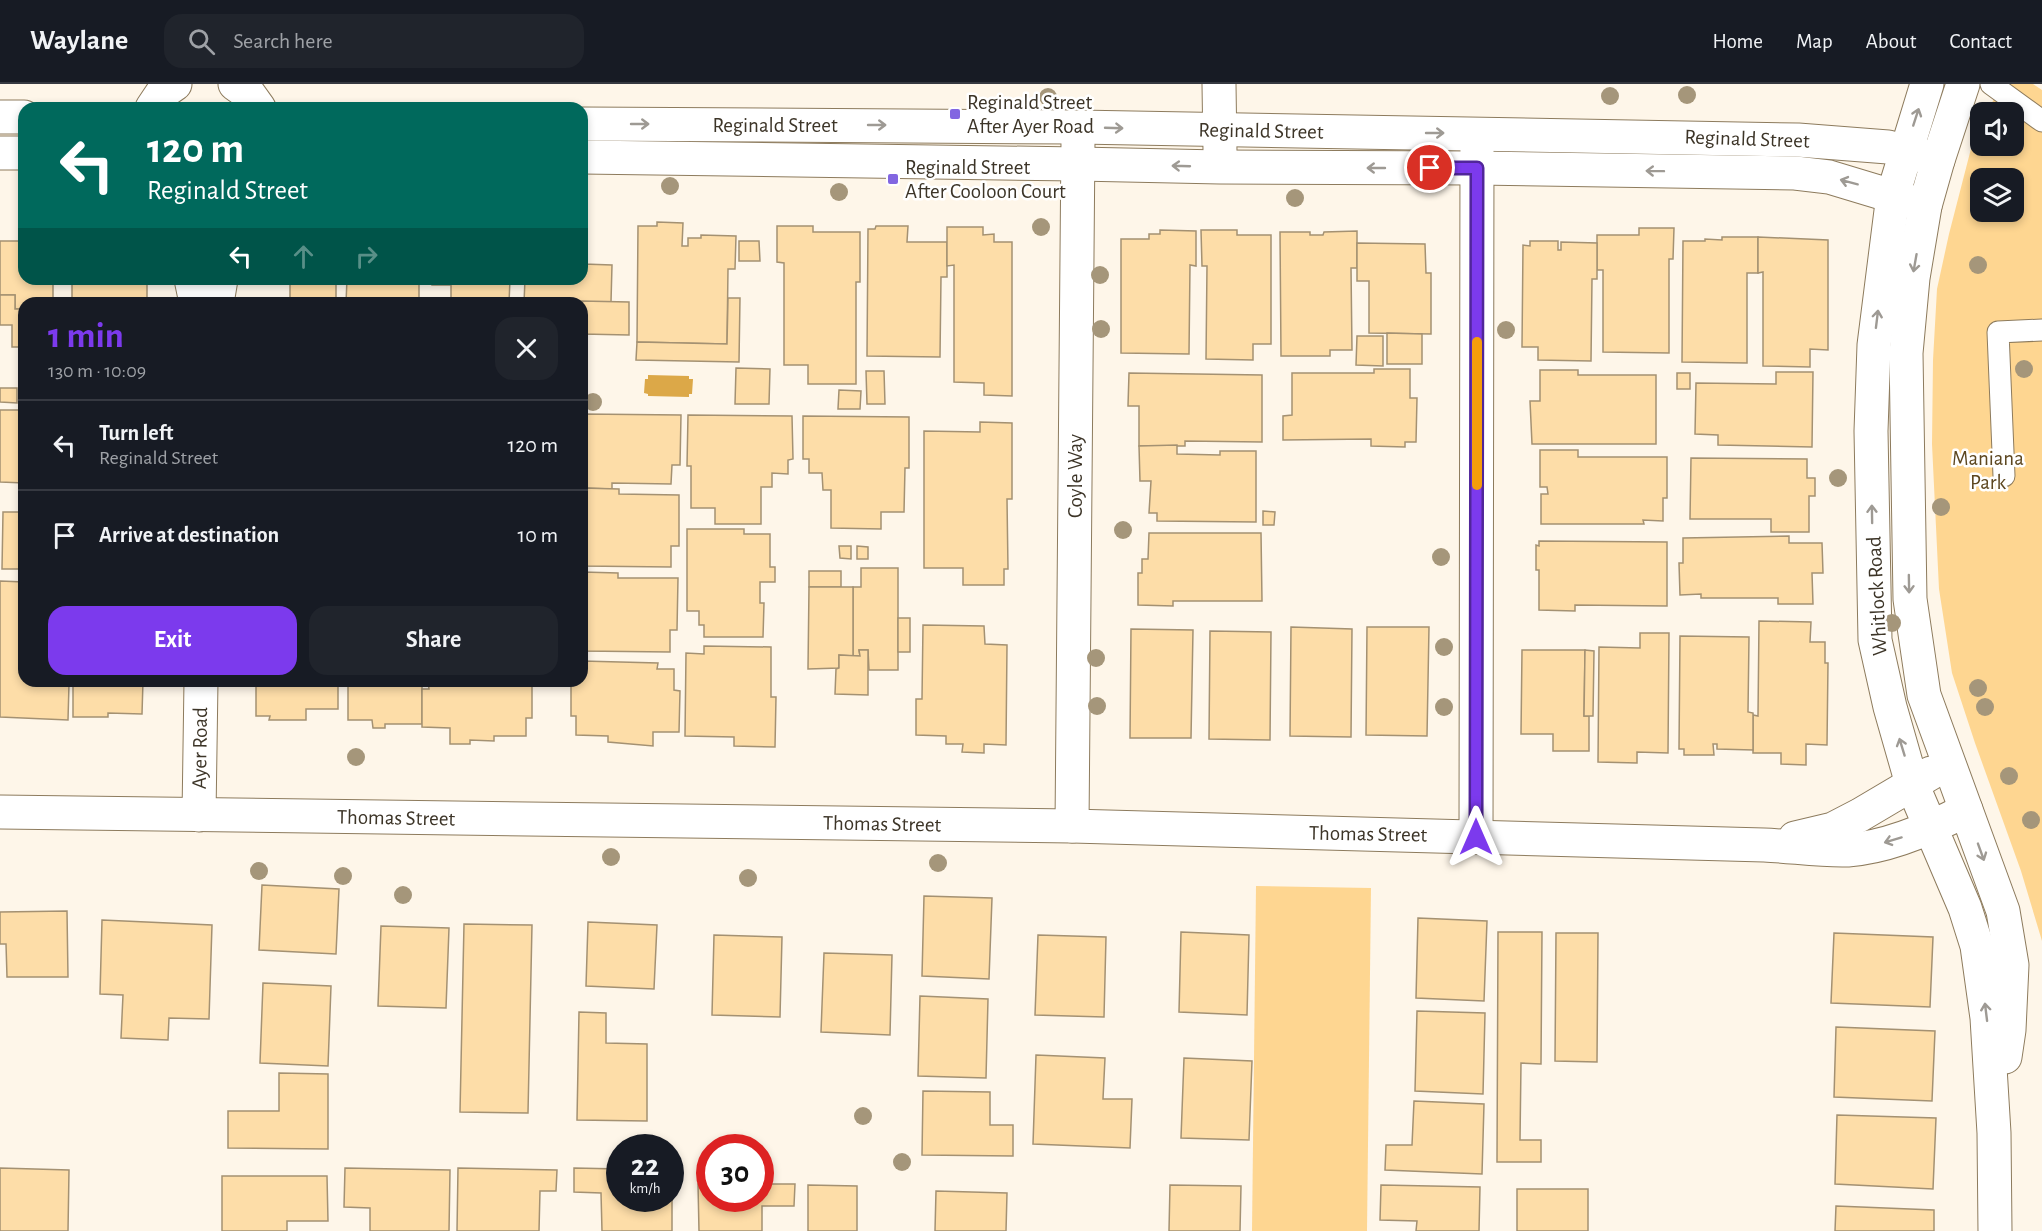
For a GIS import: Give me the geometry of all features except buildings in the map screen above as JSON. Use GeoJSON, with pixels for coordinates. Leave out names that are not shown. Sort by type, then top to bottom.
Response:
{"type":"FeatureCollection","features":[{"type":"Feature","properties":{"kind":"street"},"geometry":{"type":"LineString","coordinates":[[1219,84],[1220,168]]}},
{"type":"Feature","properties":{"kind":"street","name":"Whitlock Road"},"geometry":{"type":"LineString","coordinates":[[1927,84],[1893,195],[1874,345],[1871,431],[1875,640],[1890,707],[1912,784],[1965,908],[1977,946],[1987,1018],[1994,1133],[1995,1231]]}},
{"type":"Feature","properties":{"kind":"street","name":"Whitlock Road"},"geometry":{"type":"LineString","coordinates":[[1963,84],[1925,206],[1913,278],[1906,353],[1910,599],[1924,695],[2003,911],[2012,965],[2009,1029],[1994,1133]]}},
{"type":"Feature","properties":{"kind":"street"},"geometry":{"type":"LineString","coordinates":[[0,117],[18,117]]}},
{"type":"Feature","properties":{"kind":"street","name":"Reginald Street"},"geometry":{"type":"LineString","coordinates":[[588,123],[1078,127],[1798,140],[1888,147],[1938,160]]}},
{"type":"Feature","properties":{"kind":"street","name":"Coyle Way"},"geometry":{"type":"LineString","coordinates":[[1072,826],[1078,127]]}},
{"type":"Feature","properties":{"kind":"street"},"geometry":{"type":"LineString","coordinates":[[1476,837],[1477,133]]}},
{"type":"Feature","properties":{"kind":"street"},"geometry":{"type":"LineString","coordinates":[[0,153],[18,153]]}},
{"type":"Feature","properties":{"kind":"street","name":"Reginald Street"},"geometry":{"type":"LineString","coordinates":[[588,157],[1220,168],[1477,168],[1795,173],[1829,177],[1925,206]]}},
{"type":"Feature","properties":{"kind":"street","name":"Ayer Road"},"geometry":{"type":"LineString","coordinates":[[199,815],[201,687]]}},
{"type":"Feature","properties":{"kind":"street","name":"Thomas Street"},"geometry":{"type":"LineString","coordinates":[[1764,845],[1833,829],[1948,763]]}},
{"type":"Feature","properties":{"kind":"street","name":"Thomas Street"},"geometry":{"type":"LineString","coordinates":[[0,812],[1072,826],[1764,845],[1847,850],[1930,829],[1966,810]]}},
{"type":"Feature","properties":{"kind":"lane"},"geometry":{"type":"LineString","coordinates":[[1991,84],[2042,121]]}},
{"type":"Feature","properties":{"kind":"lane"},"geometry":{"type":"LineString","coordinates":[[2004,476],[1998,332],[2042,330]]}},
{"type":"Feature","properties":{"kind":"green space","name":"Maniana Park"},"geometry":{"type":"Polygon","coordinates":[[[2002,84],[2033,84],[2042,90],[2042,941],[2021,871],[1952,673],[1939,589],[1932,444],[1933,360],[1937,289],[1970,153],[1970,156],[2024,156],[2024,102],[1992,102],[2002,84]]]}},
{"type":"Feature","properties":{"kind":"green space"},"geometry":{"type":"Polygon","coordinates":[[[1256,886],[1371,888],[1367,1231],[1252,1231],[1256,886]]]}},
{"type":"Feature","properties":{"kind":"shaded area"},"geometry":{"type":"Polygon","coordinates":[[[648,375],[689,376],[689,379],[693,379],[692,394],[689,394],[689,397],[648,396],[644,393],[645,379],[648,379],[648,375]]]}},
{"type":"Feature","properties":{"kind":"slow traffic"},"geometry":{"type":"LineString","coordinates":[[1477,342],[1477,485]]}},
{"type":"Feature","properties":{"kind":"place","name":"Reginald Street After Ayer Road"},"geometry":{"type":"Point","coordinates":[955,114]}},
{"type":"Feature","properties":{"kind":"place","name":"Reginald Street After Cooloon Court"},"geometry":{"type":"Point","coordinates":[893,179]}},
{"type":"Feature","properties":{"kind":"route"},"geometry":{"type":"LineString","coordinates":[[1430,168],[1477,168],[1476,837]]}}]}
